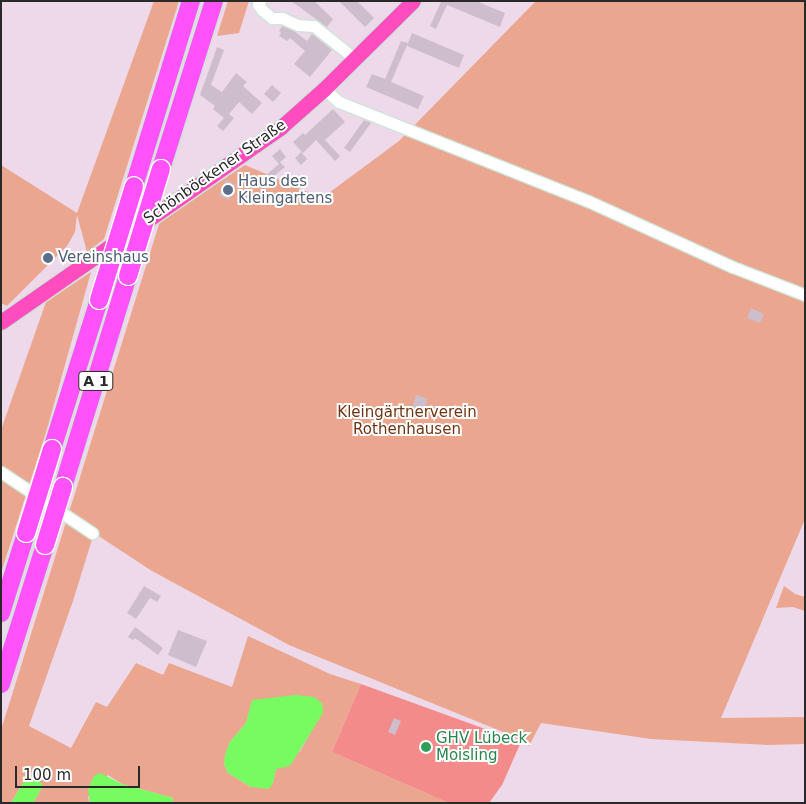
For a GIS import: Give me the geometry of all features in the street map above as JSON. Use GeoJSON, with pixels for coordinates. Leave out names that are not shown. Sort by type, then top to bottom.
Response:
{"type":"FeatureCollection","features":[{"type":"Feature","properties":{"kind":"highway","name":"A 1"},"geometry":{"type":"LineString","coordinates":[[1,613],[191,1]]}},
{"type":"Feature","properties":{"kind":"highway","name":"A 1"},"geometry":{"type":"LineString","coordinates":[[1,684],[214,1]]}},
{"type":"Feature","properties":{"kind":"main road","name":"Schönböckener Straße"},"geometry":{"type":"LineString","coordinates":[[1,322],[280,128],[324,90],[413,1]]}},
{"type":"Feature","properties":{"kind":"lane"},"geometry":{"type":"LineString","coordinates":[[260,1],[258,4],[262,10],[272,18],[282,18],[298,25],[314,26],[355,59]]}},
{"type":"Feature","properties":{"kind":"lane"},"geometry":{"type":"LineString","coordinates":[[324,90],[339,102],[588,201],[733,267],[805,295]]}},
{"type":"Feature","properties":{"kind":"lane"},"geometry":{"type":"LineString","coordinates":[[1,472],[92,533]]}},
{"type":"Feature","properties":{"kind":"green space"},"geometry":{"type":"Polygon","coordinates":[[[154,1],[179,1],[104,239],[87,252],[77,215],[75,232],[67,246],[7,306],[1,303],[1,165],[77,213],[154,1]]]}},
{"type":"Feature","properties":{"kind":"green space"},"geometry":{"type":"Polygon","coordinates":[[[228,1],[249,1],[239,33],[217,36],[228,1]]]}},
{"type":"Feature","properties":{"kind":"green space","name":"Kleingärtnerverein Rothenhausen"},"geometry":{"type":"Polygon","coordinates":[[[536,1],[805,1],[805,519],[721,718],[805,717],[805,744],[767,745],[651,739],[541,723],[529,746],[508,734],[289,645],[152,571],[94,533],[73,601],[29,726],[71,748],[96,702],[107,707],[136,663],[163,675],[169,663],[232,687],[248,636],[330,674],[361,684],[332,752],[449,803],[173,803],[173,798],[122,784],[108,775],[88,797],[90,803],[33,803],[43,786],[23,783],[11,803],[1,803],[1,730],[160,221],[245,165],[322,198],[399,141],[536,1]],[[249,714],[246,723],[229,743],[224,764],[228,773],[251,787],[273,783],[276,769],[300,751],[315,725],[249,714]]]}},
{"type":"Feature","properties":{"kind":"green space"},"geometry":{"type":"Polygon","coordinates":[[[91,272],[47,429],[1,573],[1,430],[46,302],[91,272]]]}},
{"type":"Feature","properties":{"kind":"green space"},"geometry":{"type":"Polygon","coordinates":[[[784,586],[795,594],[805,597],[805,611],[793,607],[776,608],[784,586]]]}},
{"type":"Feature","properties":{"kind":"shaded area","name":"GHV Lübeck Moisling"},"geometry":{"type":"Polygon","coordinates":[[[361,684],[521,742],[502,785],[489,803],[449,803],[332,752],[361,684]]]}},
{"type":"Feature","properties":{"kind":"shaded area"},"geometry":{"type":"Polygon","coordinates":[[[296,695],[314,697],[322,703],[323,713],[290,766],[276,769],[273,783],[269,789],[251,787],[228,773],[224,764],[225,755],[229,743],[246,723],[252,700],[296,695]]]}},
{"type":"Feature","properties":{"kind":"shaded area"},"geometry":{"type":"Polygon","coordinates":[[[100,773],[122,784],[173,798],[173,803],[90,803],[88,789],[94,776],[100,773]]]}},
{"type":"Feature","properties":{"kind":"shaded area"},"geometry":{"type":"Polygon","coordinates":[[[37,776],[43,786],[33,803],[11,803],[23,783],[37,776]]]}},
{"type":"Feature","properties":{"kind":"building"},"geometry":{"type":"Polygon","coordinates":[[[291,1],[314,1],[333,19],[327,27],[291,1]]]}},
{"type":"Feature","properties":{"kind":"building"},"geometry":{"type":"Polygon","coordinates":[[[339,1],[357,1],[374,18],[365,27],[339,1]]]}},
{"type":"Feature","properties":{"kind":"building"},"geometry":{"type":"Polygon","coordinates":[[[439,1],[476,1],[505,13],[500,27],[447,5],[436,29],[430,26],[441,2],[439,1]]]}},
{"type":"Feature","properties":{"kind":"building"},"geometry":{"type":"Polygon","coordinates":[[[282,26],[294,31],[307,41],[312,34],[332,50],[310,77],[294,64],[305,51],[290,38],[287,41],[279,36],[282,26]]]}},
{"type":"Feature","properties":{"kind":"building"},"geometry":{"type":"Polygon","coordinates":[[[412,33],[464,55],[459,68],[407,46],[412,33]]]}},
{"type":"Feature","properties":{"kind":"building"},"geometry":{"type":"Polygon","coordinates":[[[401,41],[408,43],[391,82],[424,96],[418,109],[366,87],[372,74],[385,79],[401,41]]]}},
{"type":"Feature","properties":{"kind":"building"},"geometry":{"type":"Polygon","coordinates":[[[217,47],[224,50],[211,85],[222,92],[236,73],[247,82],[243,86],[262,103],[252,114],[239,102],[229,114],[234,118],[223,131],[217,126],[224,118],[213,109],[215,106],[200,95],[217,47]]]}},
{"type":"Feature","properties":{"kind":"building"},"geometry":{"type":"Polygon","coordinates":[[[272,85],[281,93],[273,102],[264,94],[272,85]]]}},
{"type":"Feature","properties":{"kind":"building"},"geometry":{"type":"Polygon","coordinates":[[[333,109],[345,122],[325,140],[340,156],[335,161],[316,140],[303,153],[293,142],[303,133],[305,135],[333,109]]]}},
{"type":"Feature","properties":{"kind":"building"},"geometry":{"type":"Polygon","coordinates":[[[364,120],[371,123],[350,152],[344,148],[364,120]]]}},
{"type":"Feature","properties":{"kind":"building"},"geometry":{"type":"Polygon","coordinates":[[[280,149],[286,157],[280,162],[285,167],[269,180],[265,176],[279,164],[272,156],[280,149]]]}},
{"type":"Feature","properties":{"kind":"building"},"geometry":{"type":"Polygon","coordinates":[[[301,152],[307,159],[301,165],[295,158],[301,152]]]}},
{"type":"Feature","properties":{"kind":"building","name":"Haus des Kleingartens"},"geometry":{"type":"Polygon","coordinates":[[[226,180],[236,185],[229,200],[219,195],[226,180]]]}},
{"type":"Feature","properties":{"kind":"building"},"geometry":{"type":"Polygon","coordinates":[[[751,308],[764,314],[760,323],[747,318],[751,308]]]}},
{"type":"Feature","properties":{"kind":"building"},"geometry":{"type":"Polygon","coordinates":[[[416,395],[428,399],[422,414],[411,411],[416,395]]]}},
{"type":"Feature","properties":{"kind":"building"},"geometry":{"type":"Polygon","coordinates":[[[144,586],[161,596],[157,602],[150,598],[136,619],[127,613],[144,586]]]}},
{"type":"Feature","properties":{"kind":"building"},"geometry":{"type":"Polygon","coordinates":[[[135,627],[163,648],[158,655],[135,638],[133,640],[128,637],[135,627]]]}},
{"type":"Feature","properties":{"kind":"building"},"geometry":{"type":"Polygon","coordinates":[[[178,630],[207,641],[196,667],[168,655],[178,630]]]}},
{"type":"Feature","properties":{"kind":"building"},"geometry":{"type":"Polygon","coordinates":[[[394,718],[401,721],[395,735],[388,732],[394,718]]]}},
{"type":"Feature","properties":{"kind":"place","name":"Haus des Kleingartens"},"geometry":{"type":"Point","coordinates":[228,190]}},
{"type":"Feature","properties":{"kind":"place","name":"Vereinshaus"},"geometry":{"type":"Point","coordinates":[48,258]}},
{"type":"Feature","properties":{"kind":"place","name":"GHV Lübeck Moisling"},"geometry":{"type":"Point","coordinates":[426,747]}}]}
